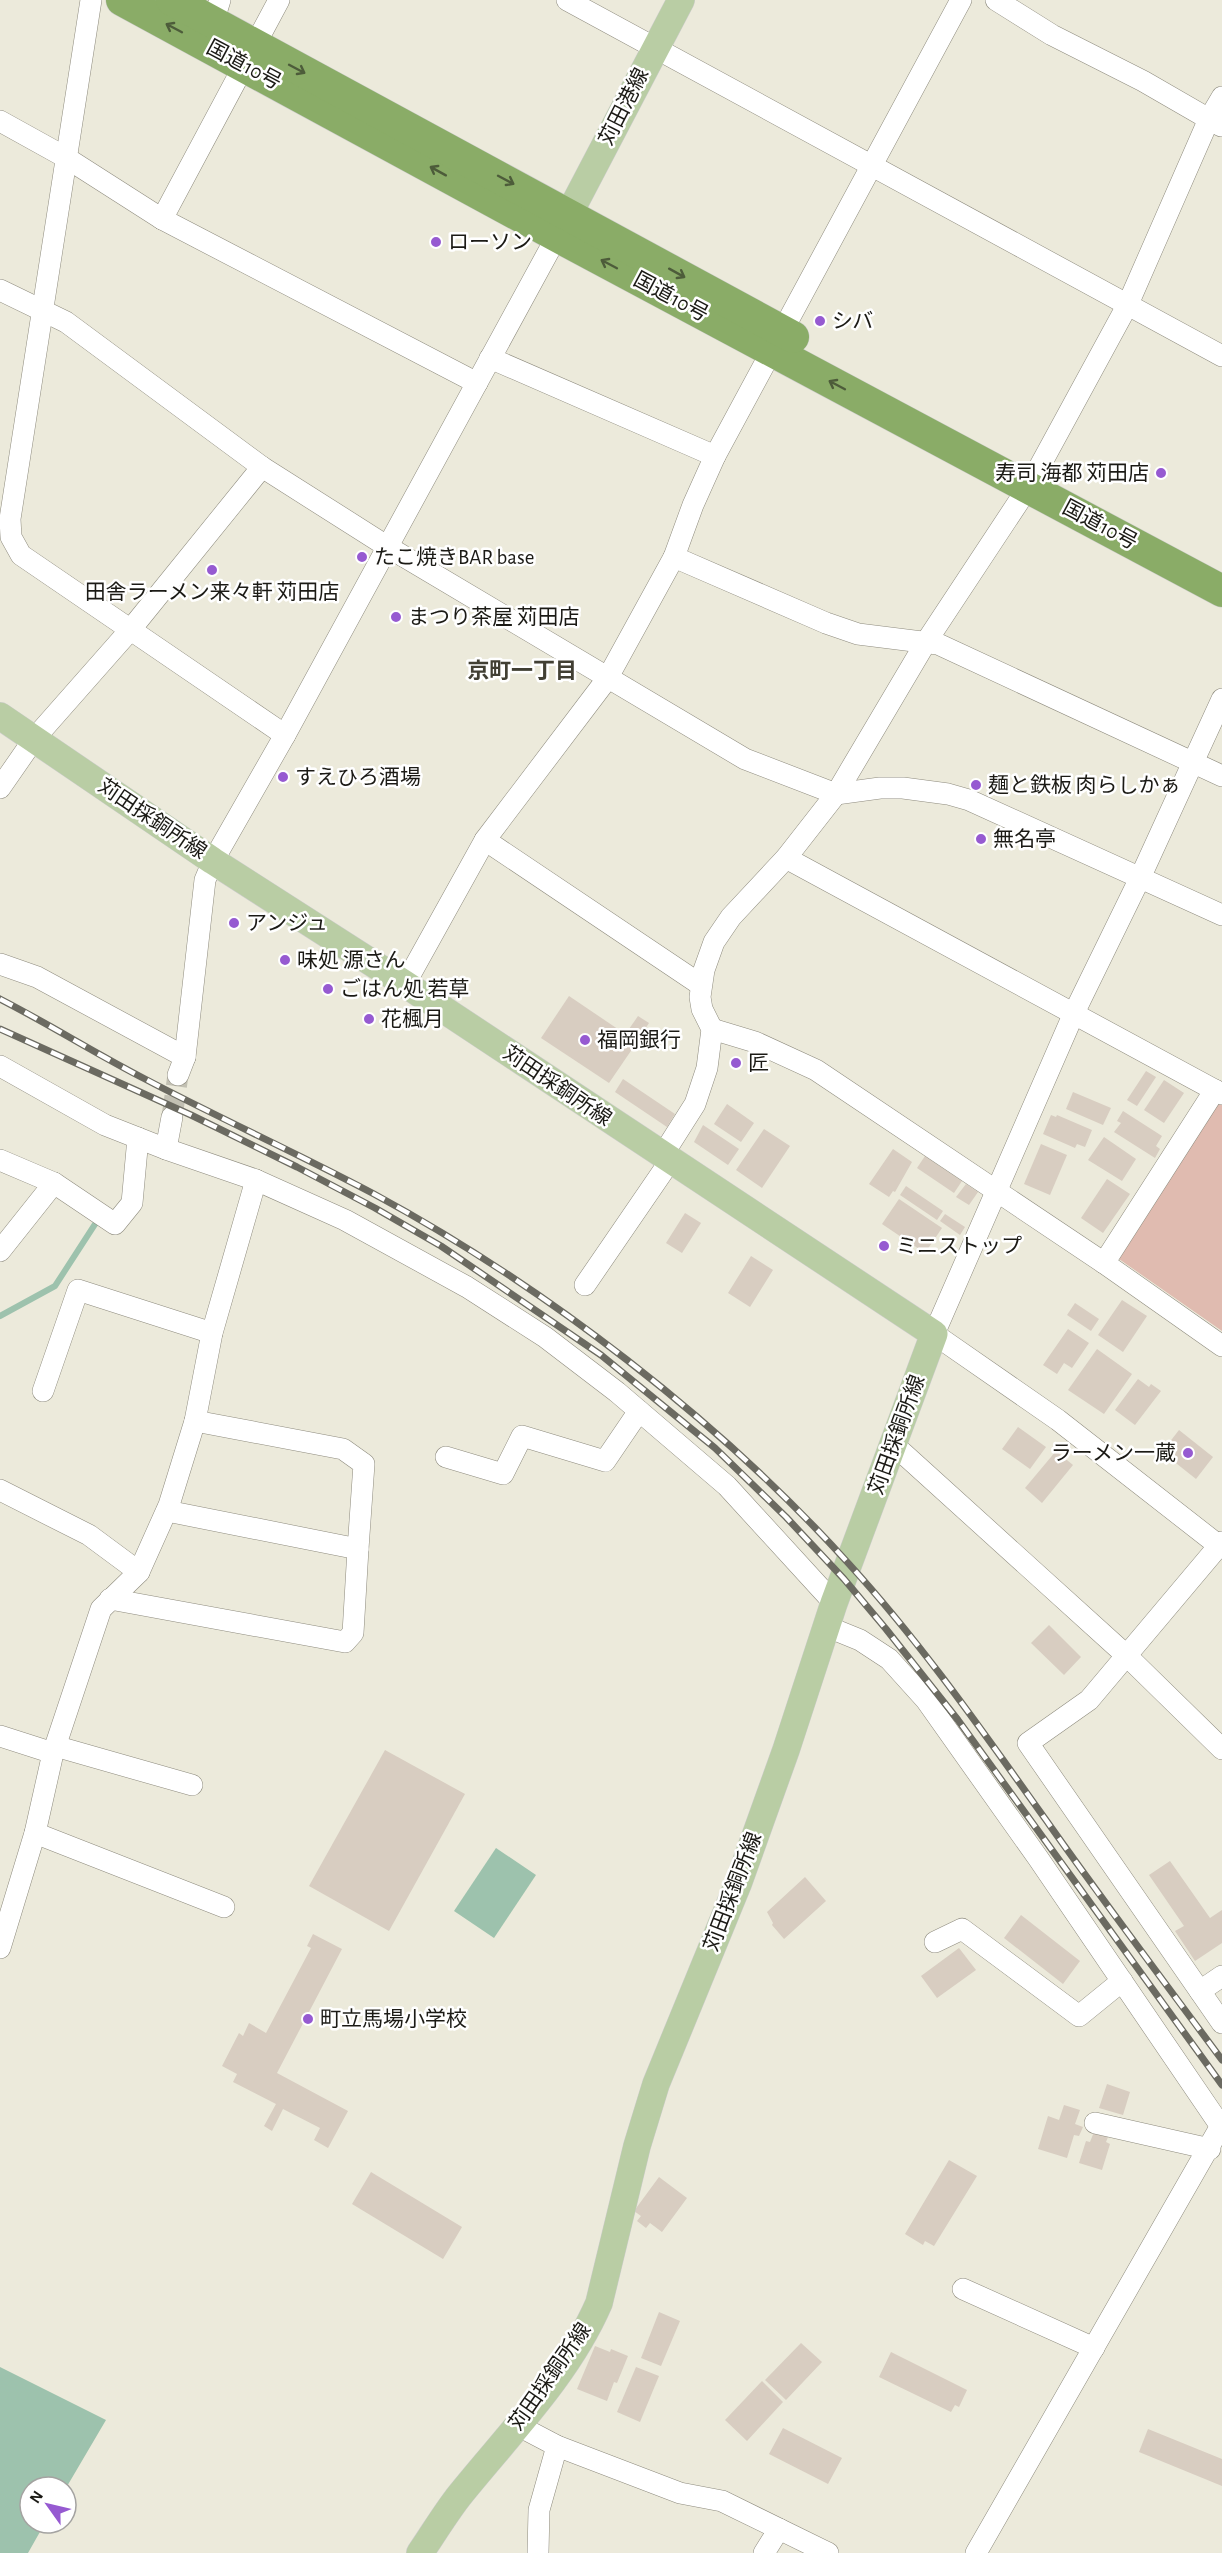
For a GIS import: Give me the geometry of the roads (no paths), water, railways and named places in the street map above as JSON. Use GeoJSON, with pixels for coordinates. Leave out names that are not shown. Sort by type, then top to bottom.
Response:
{"type":"FeatureCollection","features":[{"type":"Feature","properties":{"kind":"highway","name":"国道10号"},"geometry":{"type":"LineString","coordinates":[[122,0],[249,55],[1032,478],[1222,572]]}},
{"type":"Feature","properties":{"kind":"highway","name":"国道10号"},"geometry":{"type":"LineString","coordinates":[[172,0],[217,12],[249,55]]}},
{"type":"Feature","properties":{"kind":"highway","name":"国道10号"},"geometry":{"type":"LineString","coordinates":[[1032,478],[1222,591]]}},
{"type":"Feature","properties":{"kind":"main road","name":"苅田港線"},"geometry":{"type":"LineString","coordinates":[[563,225],[681,0]]}},
{"type":"Feature","properties":{"kind":"main road","name":"苅田採銅所線"},"geometry":{"type":"LineString","coordinates":[[0,716],[213,861],[405,984],[666,1159],[934,1334],[831,1615],[738,1884],[656,2084],[631,2168],[599,2303],[588,2327],[517,2425],[457,2499],[420,2553]]}},
{"type":"Feature","properties":{"kind":"street"},"geometry":{"type":"LineString","coordinates":[[91,0],[42,312],[5,516],[11,537],[21,555],[285,735]]}},
{"type":"Feature","properties":{"kind":"street"},"geometry":{"type":"LineString","coordinates":[[162,219],[279,0]]}},
{"type":"Feature","properties":{"kind":"street"},"geometry":{"type":"LineString","coordinates":[[567,0],[1222,356]]}},
{"type":"Feature","properties":{"kind":"street"},"geometry":{"type":"LineString","coordinates":[[405,984],[485,840],[607,679],[674,557],[693,505],[715,456],[961,0]]}},
{"type":"Feature","properties":{"kind":"street"},"geometry":{"type":"LineString","coordinates":[[996,0],[1052,35],[1143,81],[1215,123]]}},
{"type":"Feature","properties":{"kind":"street"},"geometry":{"type":"LineString","coordinates":[[585,1285],[666,1159],[702,1086],[708,1068],[712,1029],[702,1009],[701,985],[708,956],[722,929],[786,858],[836,794],[926,642],[1032,478],[1128,304],[1215,123],[1222,97]]}},
{"type":"Feature","properties":{"kind":"street"},"geometry":{"type":"LineString","coordinates":[[0,121],[65,157],[162,219],[477,383]]}},
{"type":"Feature","properties":{"kind":"street"},"geometry":{"type":"LineString","coordinates":[[0,964],[37,977],[182,1066],[205,880],[213,861],[285,735],[563,225]]}},
{"type":"Feature","properties":{"kind":"street"},"geometry":{"type":"LineString","coordinates":[[0,290],[66,322],[262,467],[387,547],[745,759],[836,794],[880,788],[903,788],[948,794],[990,808],[1222,915]]}},
{"type":"Feature","properties":{"kind":"street"},"geometry":{"type":"LineString","coordinates":[[490,358],[715,456]]}},
{"type":"Feature","properties":{"kind":"street"},"geometry":{"type":"LineString","coordinates":[[0,788],[34,738],[131,628],[262,467]]}},
{"type":"Feature","properties":{"kind":"street"},"geometry":{"type":"LineString","coordinates":[[674,557],[826,623],[858,634],[938,644],[1222,776]]}},
{"type":"Feature","properties":{"kind":"street"},"geometry":{"type":"LineString","coordinates":[[1222,699],[1140,878],[1074,1013],[934,1334],[1066,1426],[1221,1545],[1089,1700],[1028,1743],[1222,2023]]}},
{"type":"Feature","properties":{"kind":"street"},"geometry":{"type":"LineString","coordinates":[[485,840],[701,985]]}},
{"type":"Feature","properties":{"kind":"street"},"geometry":{"type":"LineString","coordinates":[[786,858],[1219,1092],[1104,1263]]}},
{"type":"Feature","properties":{"kind":"street"},"geometry":{"type":"LineString","coordinates":[[712,1029],[755,1042],[816,1070],[1104,1263],[1222,1346]]}},
{"type":"Feature","properties":{"kind":"street"},"geometry":{"type":"LineString","coordinates":[[0,1066],[105,1125],[256,1180],[345,1220],[467,1287],[544,1337],[639,1411],[727,1486],[831,1615],[860,1640],[890,1659],[926,1700],[1032,1849],[1222,2126],[976,2553]]}},
{"type":"Feature","properties":{"kind":"street"},"geometry":{"type":"LineString","coordinates":[[166,1149],[172,1117]]}},
{"type":"Feature","properties":{"kind":"street"},"geometry":{"type":"LineString","coordinates":[[0,1160],[54,1183],[116,1224],[132,1203],[138,1138]]}},
{"type":"Feature","properties":{"kind":"street"},"geometry":{"type":"LineString","coordinates":[[0,1948],[35,1833],[54,1750],[101,1609],[139,1572],[166,1511],[195,1421],[212,1333],[256,1180]]}},
{"type":"Feature","properties":{"kind":"street"},"geometry":{"type":"LineString","coordinates":[[0,1251],[54,1183]]}},
{"type":"Feature","properties":{"kind":"street"},"geometry":{"type":"LineString","coordinates":[[43,1391],[78,1290],[212,1333]]}},
{"type":"Feature","properties":{"kind":"street"},"geometry":{"type":"LineString","coordinates":[[446,1457],[503,1474],[522,1436],[605,1461],[639,1411]]}},
{"type":"Feature","properties":{"kind":"street"},"geometry":{"type":"LineString","coordinates":[[110,1599],[345,1642],[353,1633],[364,1464],[343,1449],[195,1421]]}},
{"type":"Feature","properties":{"kind":"street"},"geometry":{"type":"LineString","coordinates":[[894,1445],[1126,1656],[1222,1749]]}},
{"type":"Feature","properties":{"kind":"street"},"geometry":{"type":"LineString","coordinates":[[0,1490],[89,1535],[139,1572]]}},
{"type":"Feature","properties":{"kind":"street"},"geometry":{"type":"LineString","coordinates":[[166,1511],[358,1549]]}},
{"type":"Feature","properties":{"kind":"street"},"geometry":{"type":"LineString","coordinates":[[0,1736],[192,1785]]}},
{"type":"Feature","properties":{"kind":"street"},"geometry":{"type":"LineString","coordinates":[[35,1833],[224,1907]]}},
{"type":"Feature","properties":{"kind":"street"},"geometry":{"type":"LineString","coordinates":[[935,1942],[963,1929],[1078,2016],[1122,1981]]}},
{"type":"Feature","properties":{"kind":"street"},"geometry":{"type":"LineString","coordinates":[[1200,1990],[1222,1976]]}},
{"type":"Feature","properties":{"kind":"street"},"geometry":{"type":"LineString","coordinates":[[1095,2123],[1210,2149]]}},
{"type":"Feature","properties":{"kind":"street"},"geometry":{"type":"LineString","coordinates":[[963,2289],[1094,2348]]}},
{"type":"Feature","properties":{"kind":"street"},"geometry":{"type":"LineString","coordinates":[[517,2425],[557,2446],[680,2493],[722,2500],[828,2553]]}},
{"type":"Feature","properties":{"kind":"street"},"geometry":{"type":"LineString","coordinates":[[538,2553],[539,2510],[557,2446]]}},
{"type":"Feature","properties":{"kind":"street"},"geometry":{"type":"LineString","coordinates":[[764,2553],[779,2529]]}},
{"type":"Feature","properties":{"kind":"waterway"},"geometry":{"type":"LineString","coordinates":[[0,1316],[55,1286],[99,1218]]}},
{"type":"Feature","properties":{"kind":"tunnel"},"geometry":{"type":"LineString","coordinates":[[172,1117],[178,1075]]}},
{"type":"Feature","properties":{"kind":"railway"},"geometry":{"type":"LineString","coordinates":[[0,999],[127,1069],[346,1179],[438,1230],[565,1314],[687,1408],[799,1511],[902,1625],[975,1721],[1222,2060]]}},
{"type":"Feature","properties":{"kind":"railway"},"geometry":{"type":"LineString","coordinates":[[0,1029],[191,1115],[297,1167],[441,1246],[601,1355],[715,1448],[786,1517],[844,1579],[886,1629],[958,1720],[1222,2085]]}},
{"type":"Feature","properties":{"kind":"place","name":"ローソン"},"geometry":{"type":"Point","coordinates":[436,242]}},
{"type":"Feature","properties":{"kind":"place","name":"シバ"},"geometry":{"type":"Point","coordinates":[820,321]}},
{"type":"Feature","properties":{"kind":"place","name":"寿司 海都 苅田店"},"geometry":{"type":"Point","coordinates":[1161,473]}},
{"type":"Feature","properties":{"kind":"place","name":"たこ焼きBAR base"},"geometry":{"type":"Point","coordinates":[362,557]}},
{"type":"Feature","properties":{"kind":"place","name":"田舎ラーメン来々軒 苅田店"},"geometry":{"type":"Point","coordinates":[212,570]}},
{"type":"Feature","properties":{"kind":"place","name":"まつり茶屋 苅田店"},"geometry":{"type":"Point","coordinates":[396,617]}},
{"type":"Feature","properties":{"kind":"place","name":"すえひろ酒場"},"geometry":{"type":"Point","coordinates":[283,777]}},
{"type":"Feature","properties":{"kind":"place","name":"麺と鉄板 肉らしかぁ"},"geometry":{"type":"Point","coordinates":[976,785]}},
{"type":"Feature","properties":{"kind":"place","name":"無名亭"},"geometry":{"type":"Point","coordinates":[981,839]}},
{"type":"Feature","properties":{"kind":"place","name":"アンジュ"},"geometry":{"type":"Point","coordinates":[234,923]}},
{"type":"Feature","properties":{"kind":"place","name":"味処 源さん"},"geometry":{"type":"Point","coordinates":[285,960]}},
{"type":"Feature","properties":{"kind":"place","name":"ごはん処 若草"},"geometry":{"type":"Point","coordinates":[328,989]}},
{"type":"Feature","properties":{"kind":"place","name":"花楓月"},"geometry":{"type":"Point","coordinates":[369,1019]}},
{"type":"Feature","properties":{"kind":"place","name":"福岡銀行"},"geometry":{"type":"Point","coordinates":[585,1040]}},
{"type":"Feature","properties":{"kind":"place","name":"匠"},"geometry":{"type":"Point","coordinates":[736,1063]}},
{"type":"Feature","properties":{"kind":"place","name":"ミニストップ"},"geometry":{"type":"Point","coordinates":[884,1246]}},
{"type":"Feature","properties":{"kind":"place","name":"ラーメン一蔵"},"geometry":{"type":"Point","coordinates":[1188,1453]}},
{"type":"Feature","properties":{"kind":"place","name":"町立馬場小学校"},"geometry":{"type":"Point","coordinates":[308,2019]}},
{"type":"Feature","properties":{"kind":"district","name":"京町一丁目"},"geometry":{"type":"Point","coordinates":[522,671]}}]}
